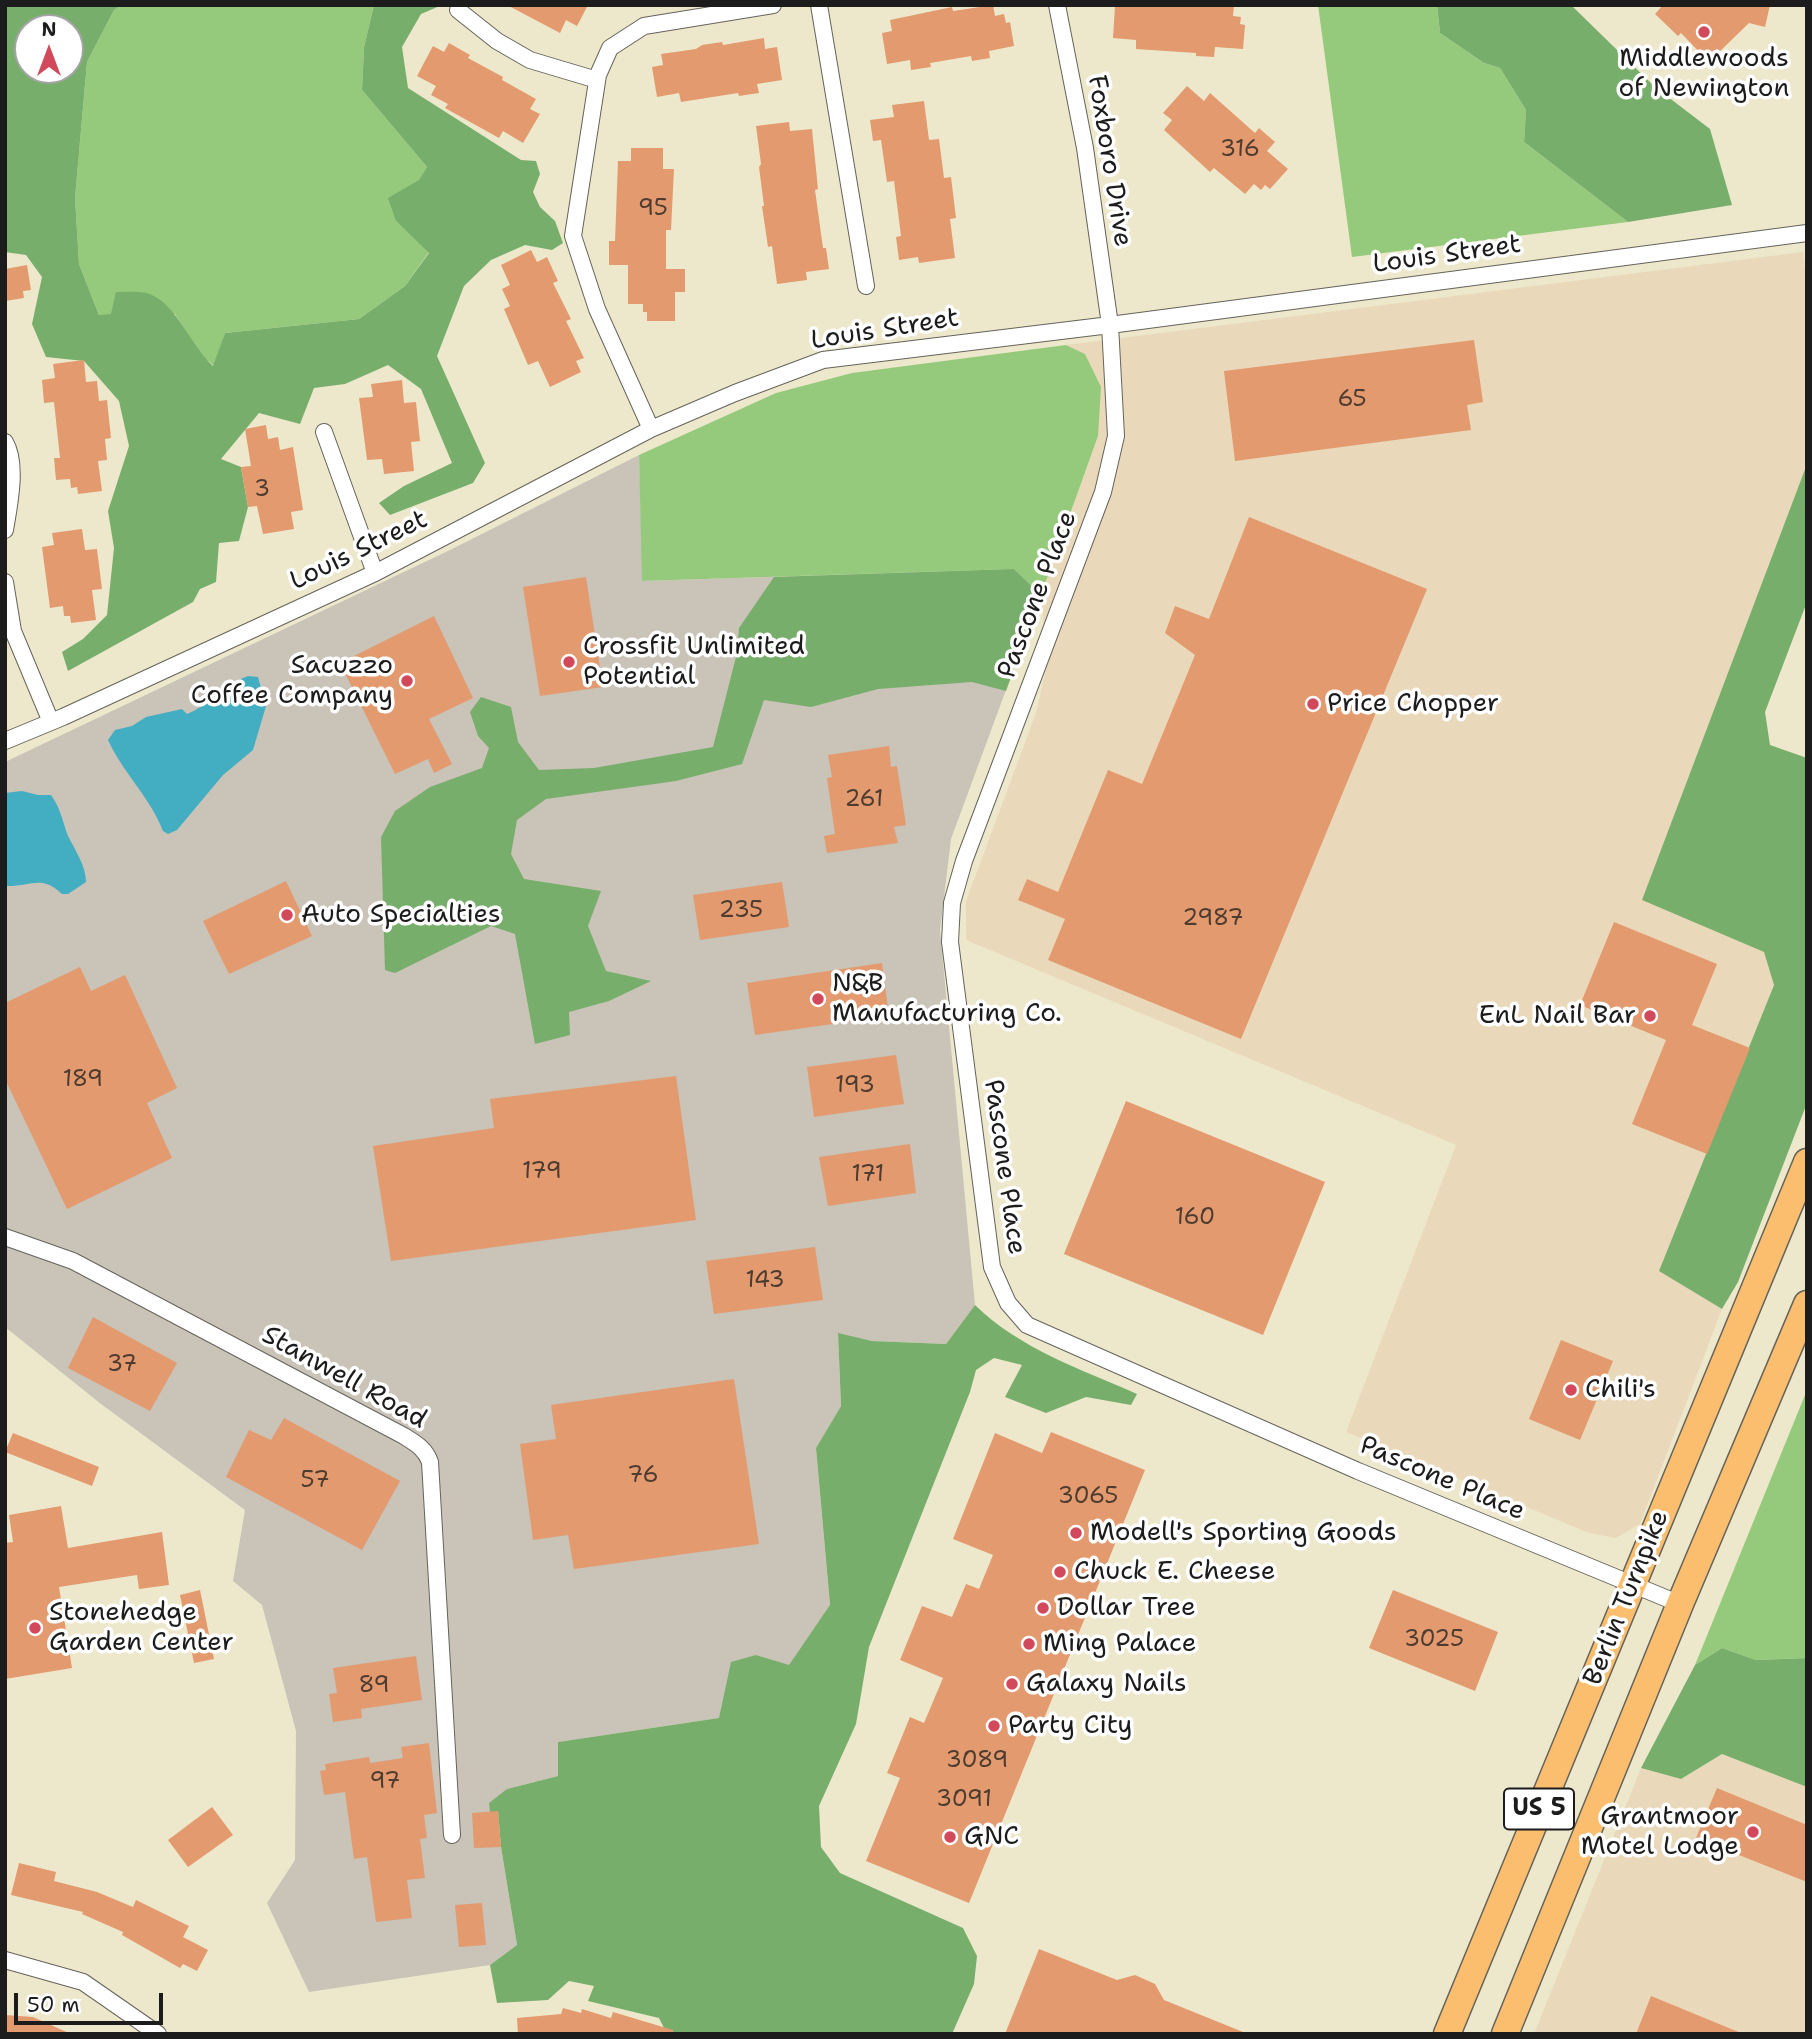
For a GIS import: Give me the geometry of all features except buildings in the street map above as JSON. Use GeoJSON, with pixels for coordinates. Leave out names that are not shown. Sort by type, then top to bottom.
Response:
{"type":"FeatureCollection","features":[{"type":"Feature","properties":{"kind":"highway","name":"Berlin Turnpike"},"geometry":{"type":"LineString","coordinates":[[1447,2034],[1807,1162]]}},
{"type":"Feature","properties":{"kind":"highway","name":"Berlin Turnpike"},"geometry":{"type":"LineString","coordinates":[[1506,2034],[1680,1604],[1807,1304]]}},
{"type":"Feature","properties":{"kind":"street"},"geometry":{"type":"LineString","coordinates":[[651,429],[597,309],[573,236],[597,80],[610,48],[644,26],[773,5]]}},
{"type":"Feature","properties":{"kind":"street"},"geometry":{"type":"LineString","coordinates":[[819,5],[866,286]]}},
{"type":"Feature","properties":{"kind":"street","name":"Foxboro Drive"},"geometry":{"type":"LineString","coordinates":[[1057,5],[1085,148],[1110,325]]}},
{"type":"Feature","properties":{"kind":"street"},"geometry":{"type":"LineString","coordinates":[[458,10],[497,41],[530,60],[597,80]]}},
{"type":"Feature","properties":{"kind":"street","name":"Louis Street"},"geometry":{"type":"LineString","coordinates":[[5,741],[375,573],[651,429],[822,360],[1110,325],[1807,233]]}},
{"type":"Feature","properties":{"kind":"street","name":"Pascone Place"},"geometry":{"type":"LineString","coordinates":[[1110,325],[1116,436],[1103,492],[964,861],[952,903],[950,942],[992,1267],[1008,1303],[1027,1325],[1358,1471],[1680,1604]]}},
{"type":"Feature","properties":{"kind":"street"},"geometry":{"type":"LineString","coordinates":[[324,432],[375,573]]}},
{"type":"Feature","properties":{"kind":"street"},"geometry":{"type":"LineString","coordinates":[[5,443],[10,450],[12,488],[5,530]]}},
{"type":"Feature","properties":{"kind":"street"},"geometry":{"type":"LineString","coordinates":[[5,582],[13,631],[51,722]]}},
{"type":"Feature","properties":{"kind":"street","name":"Stanwell Road"},"geometry":{"type":"LineString","coordinates":[[5,1237],[73,1261],[404,1436],[427,1454],[430,1462],[452,1835]]}},
{"type":"Feature","properties":{"kind":"street"},"geometry":{"type":"LineString","coordinates":[[5,1960],[83,1982],[146,2030]]}},
{"type":"Feature","properties":{"kind":"shaded area"},"geometry":{"type":"Polygon","coordinates":[[[1803,252],[1807,287],[1807,464],[1643,899],[1764,952],[1774,985],[1660,1271],[1722,1309],[1640,1524],[1616,1538],[1589,1533],[1346,1432],[1456,1145],[966,940],[966,901],[1036,713],[1047,664],[1041,595],[1098,436],[1085,354],[1066,345],[1803,252]]]}},
{"type":"Feature","properties":{"kind":"shaded area"},"geometry":{"type":"Polygon","coordinates":[[[639,455],[643,581],[1014,569],[1041,595],[951,839],[940,930],[975,1305],[946,1344],[872,1341],[838,1334],[841,1406],[816,1448],[830,1606],[789,1666],[756,1655],[719,1718],[558,1742],[558,1776],[507,1789],[498,1811],[517,1945],[490,1965],[309,1992],[267,1903],[295,1860],[296,1731],[262,1605],[233,1581],[245,1510],[101,1404],[5,1327],[5,762],[450,550],[639,455]]]}},
{"type":"Feature","properties":{"kind":"shaded area"},"geometry":{"type":"Polygon","coordinates":[[[1722,1754],[1807,1787],[1807,2034],[1534,2034],[1641,1768],[1681,1779],[1722,1754]]]}},
{"type":"Feature","properties":{"kind":"green space"},"geometry":{"type":"Polygon","coordinates":[[[5,5],[122,5],[114,10],[87,62],[75,198],[79,264],[99,315],[111,314],[116,292],[150,294],[160,299],[176,316],[213,366],[225,333],[359,319],[405,286],[429,253],[396,221],[388,198],[419,180],[427,167],[362,90],[364,47],[374,5],[442,5],[421,14],[402,47],[408,88],[521,160],[536,161],[540,174],[533,192],[540,207],[555,221],[563,243],[552,250],[525,245],[491,260],[464,286],[437,356],[485,463],[473,483],[390,515],[379,503],[404,486],[452,463],[421,389],[388,365],[345,384],[314,388],[300,424],[259,413],[221,459],[241,467],[248,507],[239,541],[219,543],[216,582],[200,589],[193,602],[68,671],[62,652],[83,639],[107,615],[114,548],[108,511],[129,446],[119,401],[84,361],[46,357],[32,324],[42,277],[26,255],[5,252],[5,5]]]}},
{"type":"Feature","properties":{"kind":"green space"},"geometry":{"type":"Polygon","coordinates":[[[122,5],[374,5],[364,47],[362,90],[427,167],[396,221],[429,252],[405,286],[359,319],[225,333],[214,366],[201,355],[175,314],[99,315],[79,264],[75,198],[87,62],[114,10],[122,5]]]}},
{"type":"Feature","properties":{"kind":"green space"},"geometry":{"type":"Polygon","coordinates":[[[1318,5],[1437,5],[1440,33],[1484,63],[1500,68],[1526,110],[1524,142],[1628,222],[1352,257],[1318,5]]]}},
{"type":"Feature","properties":{"kind":"green space"},"geometry":{"type":"Polygon","coordinates":[[[1437,5],[1571,5],[1655,87],[1710,129],[1732,205],[1628,222],[1524,142],[1526,110],[1500,68],[1484,63],[1440,33],[1437,5]]]}},
{"type":"Feature","properties":{"kind":"green space"},"geometry":{"type":"Polygon","coordinates":[[[1066,345],[1085,354],[1101,387],[1098,436],[1041,595],[1014,569],[642,581],[639,455],[776,393],[852,373],[1066,345]]]}},
{"type":"Feature","properties":{"kind":"green space"},"geometry":{"type":"Polygon","coordinates":[[[1807,464],[1807,602],[1765,712],[1770,745],[1807,758],[1807,1103],[1738,1282],[1722,1309],[1659,1271],[1774,985],[1764,952],[1642,900],[1807,464]]]}},
{"type":"Feature","properties":{"kind":"green space"},"geometry":{"type":"Polygon","coordinates":[[[1014,569],[1041,595],[1006,691],[972,682],[878,689],[811,707],[764,700],[742,764],[676,781],[546,799],[517,820],[511,854],[524,879],[601,891],[588,926],[606,971],[651,981],[609,1001],[569,1012],[570,1035],[535,1044],[515,934],[491,926],[395,973],[385,970],[381,837],[395,811],[430,787],[482,768],[489,748],[478,736],[470,712],[481,697],[511,707],[518,742],[539,770],[594,768],[713,747],[737,653],[739,628],[774,577],[1014,569]]]}},
{"type":"Feature","properties":{"kind":"green space"},"geometry":{"type":"Polygon","coordinates":[[[975,1305],[1011,1334],[1031,1346],[1137,1394],[1131,1405],[1086,1397],[1046,1413],[1005,1397],[1022,1365],[994,1358],[976,1370],[970,1392],[869,1647],[856,1724],[819,1806],[821,1847],[840,1873],[963,1928],[977,1956],[974,1984],[952,2034],[667,2034],[659,2018],[588,2001],[594,1986],[569,1981],[548,2000],[497,2003],[490,1965],[517,1945],[498,1812],[490,1812],[489,1803],[507,1789],[558,1776],[558,1742],[719,1718],[731,1662],[756,1655],[789,1665],[830,1605],[816,1448],[841,1406],[838,1333],[872,1341],[946,1344],[975,1305]]]}},
{"type":"Feature","properties":{"kind":"green space"},"geometry":{"type":"Polygon","coordinates":[[[1807,1390],[1807,1658],[1756,1660],[1722,1648],[1695,1665],[1807,1390]]]}},
{"type":"Feature","properties":{"kind":"green space"},"geometry":{"type":"Polygon","coordinates":[[[1722,1648],[1756,1660],[1807,1658],[1807,1787],[1722,1754],[1681,1779],[1641,1768],[1695,1665],[1722,1648]]]}},
{"type":"Feature","properties":{"kind":"water"},"geometry":{"type":"Polygon","coordinates":[[[248,676],[258,677],[266,706],[253,750],[223,775],[177,830],[168,834],[163,831],[151,807],[108,740],[115,730],[132,726],[146,717],[182,709],[187,714],[248,676]]]}},
{"type":"Feature","properties":{"kind":"water"},"geometry":{"type":"Polygon","coordinates":[[[22,791],[51,795],[57,805],[86,876],[86,882],[68,894],[62,894],[42,883],[5,886],[5,793],[22,791]]]}},
{"type":"Feature","properties":{"kind":"place","name":"Middlewoods of Newington"},"geometry":{"type":"Point","coordinates":[1704,32]}},
{"type":"Feature","properties":{"kind":"place","name":"Crossfit Unlimited Potential"},"geometry":{"type":"Point","coordinates":[569,662]}},
{"type":"Feature","properties":{"kind":"place","name":"Sacuzzo Coffee Company"},"geometry":{"type":"Point","coordinates":[407,681]}},
{"type":"Feature","properties":{"kind":"place","name":"Price Chopper"},"geometry":{"type":"Point","coordinates":[1313,704]}},
{"type":"Feature","properties":{"kind":"place","name":"Auto Specialties"},"geometry":{"type":"Point","coordinates":[287,915]}},
{"type":"Feature","properties":{"kind":"place","name":"N&B Manufacturing Co."},"geometry":{"type":"Point","coordinates":[818,999]}},
{"type":"Feature","properties":{"kind":"place","name":"EnL Nail Bar"},"geometry":{"type":"Point","coordinates":[1650,1016]}},
{"type":"Feature","properties":{"kind":"place","name":"Chili's"},"geometry":{"type":"Point","coordinates":[1571,1390]}},
{"type":"Feature","properties":{"kind":"place","name":"Modell's Sporting Goods"},"geometry":{"type":"Point","coordinates":[1076,1533]}},
{"type":"Feature","properties":{"kind":"place","name":"Chuck E. Cheese"},"geometry":{"type":"Point","coordinates":[1060,1572]}},
{"type":"Feature","properties":{"kind":"place","name":"Dollar Tree"},"geometry":{"type":"Point","coordinates":[1043,1608]}},
{"type":"Feature","properties":{"kind":"place","name":"Stonehedge Garden Center"},"geometry":{"type":"Point","coordinates":[35,1628]}},
{"type":"Feature","properties":{"kind":"place","name":"Ming Palace"},"geometry":{"type":"Point","coordinates":[1029,1644]}},
{"type":"Feature","properties":{"kind":"place","name":"Galaxy Nails"},"geometry":{"type":"Point","coordinates":[1012,1684]}},
{"type":"Feature","properties":{"kind":"place","name":"Party City"},"geometry":{"type":"Point","coordinates":[994,1726]}},
{"type":"Feature","properties":{"kind":"place","name":"Grantmoor Motel Lodge"},"geometry":{"type":"Point","coordinates":[1753,1832]}},
{"type":"Feature","properties":{"kind":"place","name":"GNC"},"geometry":{"type":"Point","coordinates":[950,1837]}}]}
